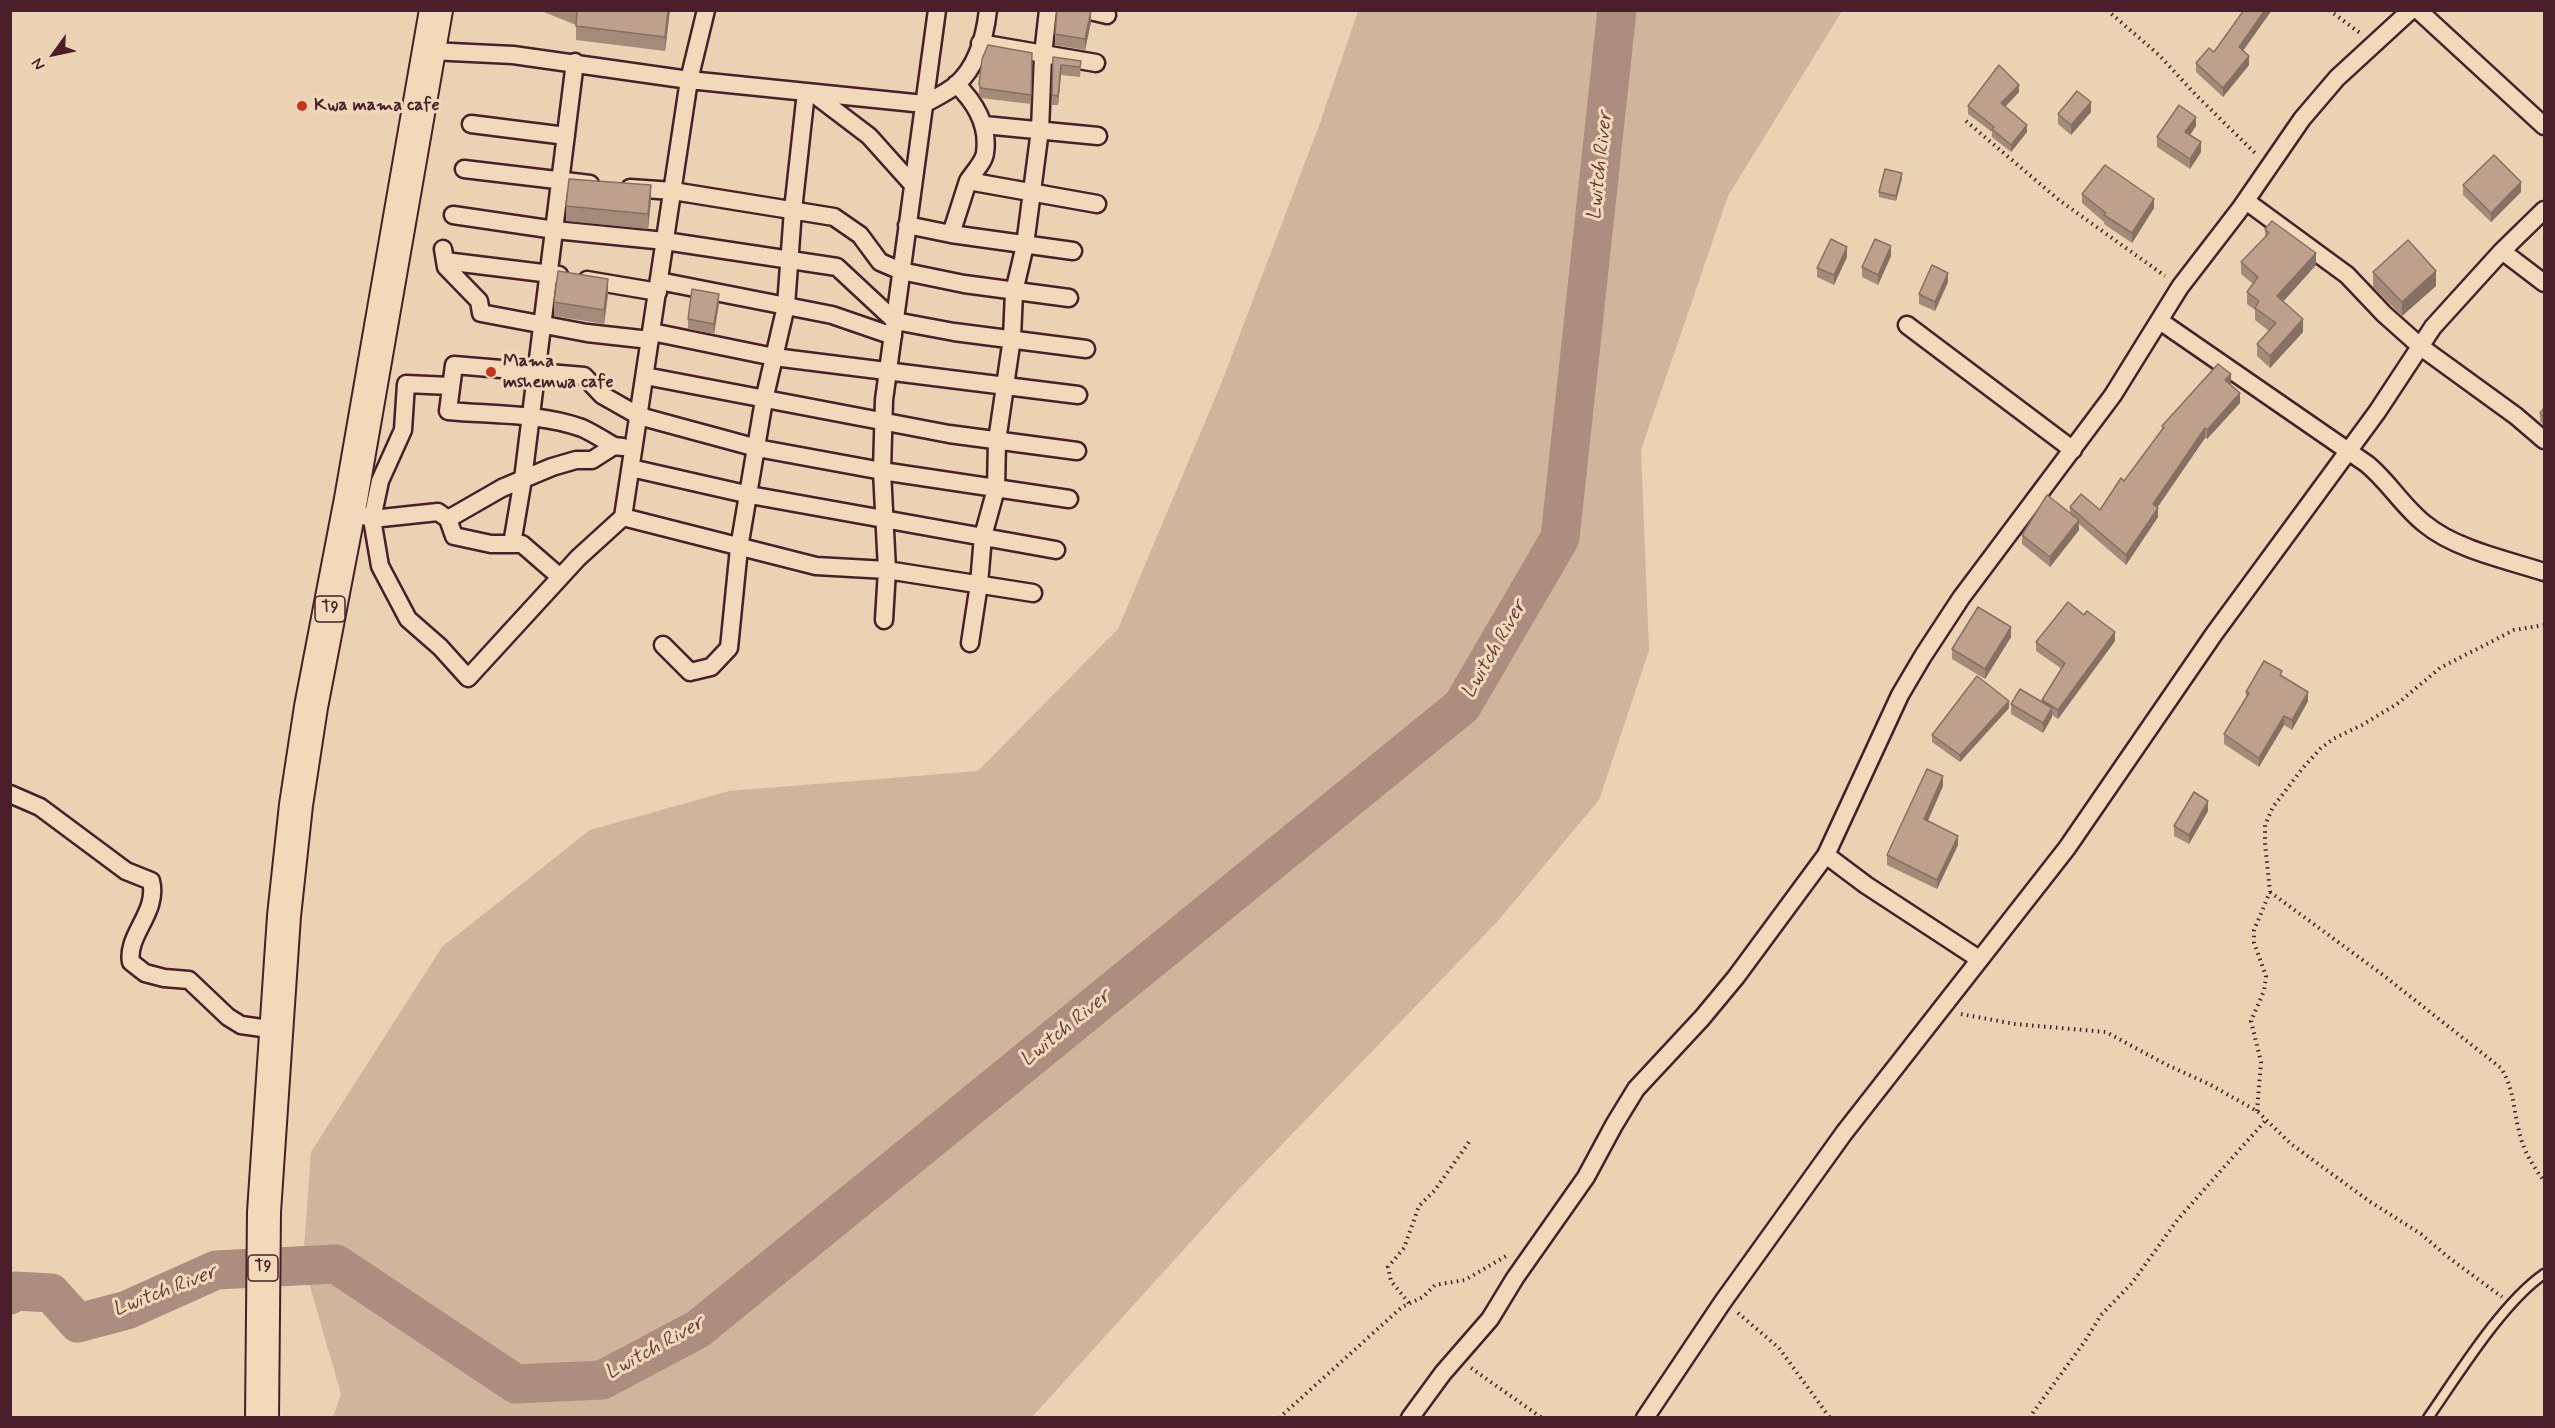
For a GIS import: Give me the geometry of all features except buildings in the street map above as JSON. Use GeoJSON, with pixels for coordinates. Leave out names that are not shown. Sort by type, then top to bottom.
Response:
{"type":"FeatureCollection","features":[{"type":"Feature","properties":{"kind":"highway","name":"T9"},"geometry":{"type":"LineString","coordinates":[[262,1411],[264,1212],[284,916],[296,805],[311,707],[360,515],[390,266],[436,10]]}},
{"type":"Feature","properties":{"kind":"street"},"geometry":{"type":"LineString","coordinates":[[360,515],[380,566],[408,618],[440,647],[468,678],[578,558],[623,517],[689,80],[706,10]]}},
{"type":"Feature","properties":{"kind":"street"},"geometry":{"type":"LineString","coordinates":[[884,620],[887,570],[882,421],[937,10]]}},
{"type":"Feature","properties":{"kind":"street"},"geometry":{"type":"LineString","coordinates":[[430,51],[513,55],[689,80],[924,104],[956,84],[974,64],[988,10]]}},
{"type":"Feature","properties":{"kind":"street"},"geometry":{"type":"LineString","coordinates":[[970,643],[979,584],[983,536],[996,489],[997,441],[1012,338],[1014,292],[1025,245],[1040,129],[1043,55],[1048,10]]}},
{"type":"Feature","properties":{"kind":"street"},"geometry":{"type":"LineString","coordinates":[[1086,10],[1107,15]]}},
{"type":"Feature","properties":{"kind":"street"},"geometry":{"type":"LineString","coordinates":[[1410,1418],[1455,1358],[1490,1318],[1586,1177],[1636,1089],[1702,1018],[1736,977],[1827,855],[1900,695],[1923,656],[1961,598],[2113,395],[2180,288],[2246,201],[2302,119],[2337,78],[2411,10]]}},
{"type":"Feature","properties":{"kind":"street"},"geometry":{"type":"LineString","coordinates":[[2418,10],[2544,126]]}},
{"type":"Feature","properties":{"kind":"street"},"geometry":{"type":"LineString","coordinates":[[980,43],[1096,63]]}},
{"type":"Feature","properties":{"kind":"street"},"geometry":{"type":"LineString","coordinates":[[512,544],[523,479],[541,325],[550,273],[575,62]]}},
{"type":"Feature","properties":{"kind":"street"},"geometry":{"type":"LineString","coordinates":[[951,234],[968,181],[985,154],[984,125],[971,98],[956,84]]}},
{"type":"Feature","properties":{"kind":"street"},"geometry":{"type":"LineString","coordinates":[[809,92],[869,136],[913,185]]}},
{"type":"Feature","properties":{"kind":"street"},"geometry":{"type":"LineString","coordinates":[[663,645],[690,672],[711,667],[729,648],[740,548],[764,400],[786,306],[793,210],[809,92]]}},
{"type":"Feature","properties":{"kind":"street"},"geometry":{"type":"LineString","coordinates":[[471,124],[566,135]]}},
{"type":"Feature","properties":{"kind":"street"},"geometry":{"type":"LineString","coordinates":[[984,125],[1098,136]]}},
{"type":"Feature","properties":{"kind":"street"},"geometry":{"type":"LineString","coordinates":[[464,169],[560,182],[673,191],[834,217],[860,235],[880,262],[901,271],[1014,292],[1069,298]]}},
{"type":"Feature","properties":{"kind":"street"},"geometry":{"type":"LineString","coordinates":[[968,181],[1031,194],[1098,204]]}},
{"type":"Feature","properties":{"kind":"street"},"geometry":{"type":"LineString","coordinates":[[2246,201],[2347,275],[2384,315],[2421,346],[2516,416],[2544,440]]}},
{"type":"Feature","properties":{"kind":"street"},"geometry":{"type":"LineString","coordinates":[[1645,1418],[1722,1303],[1844,1133],[2067,848],[2214,634],[2348,451],[2433,327],[2502,251],[2544,210]]}},
{"type":"Feature","properties":{"kind":"street"},"geometry":{"type":"LineString","coordinates":[[453,215],[837,267],[894,329]]}},
{"type":"Feature","properties":{"kind":"street"},"geometry":{"type":"LineString","coordinates":[[908,225],[951,234],[1074,250]]}},
{"type":"Feature","properties":{"kind":"street"},"geometry":{"type":"LineString","coordinates":[[2502,251],[2544,283]]}},
{"type":"Feature","properties":{"kind":"street"},"geometry":{"type":"LineString","coordinates":[[1078,395],[774,357],[651,336],[541,325],[480,313],[479,301],[446,267],[444,255],[550,273],[658,286],[786,306],[894,329],[1012,338],[1086,349]]}},
{"type":"Feature","properties":{"kind":"street"},"geometry":{"type":"LineString","coordinates":[[2160,321],[2380,474],[2424,524],[2439,534],[2455,542],[2544,572]]}},
{"type":"Feature","properties":{"kind":"street"},"geometry":{"type":"LineString","coordinates":[[1907,325],[2073,450]]}},
{"type":"Feature","properties":{"kind":"street"},"geometry":{"type":"LineString","coordinates":[[633,448],[614,446],[583,429],[531,418],[448,411],[454,365],[536,370],[584,376],[602,395],[639,416],[757,448],[882,471],[1069,499]]}},
{"type":"Feature","properties":{"kind":"street"},"geometry":{"type":"LineString","coordinates":[[645,376],[764,400],[997,441],[1077,451]]}},
{"type":"Feature","properties":{"kind":"street"},"geometry":{"type":"LineString","coordinates":[[360,515],[380,481],[403,430],[406,384],[450,386]]}},
{"type":"Feature","properties":{"kind":"street"},"geometry":{"type":"LineString","coordinates":[[448,519],[523,479],[576,460],[592,460],[614,446]]}},
{"type":"Feature","properties":{"kind":"street"},"geometry":{"type":"LineString","coordinates":[[631,468],[750,495],[1056,550]]}},
{"type":"Feature","properties":{"kind":"street"},"geometry":{"type":"LineString","coordinates":[[360,515],[411,516],[438,512],[448,519],[454,536],[491,544],[522,544],[560,577]]}},
{"type":"Feature","properties":{"kind":"street"},"geometry":{"type":"LineString","coordinates":[[623,517],[816,566],[887,570],[1033,593]]}},
{"type":"Feature","properties":{"kind":"street"},"geometry":{"type":"LineString","coordinates":[[10,794],[40,807],[126,871],[151,881],[154,894],[129,951],[131,962],[145,973],[164,978],[189,980],[228,1017],[240,1025],[276,1030]]}},
{"type":"Feature","properties":{"kind":"street"},"geometry":{"type":"LineString","coordinates":[[1827,855],[1866,885],[1978,959]]}},
{"type":"Feature","properties":{"kind":"lane"},"geometry":{"type":"LineString","coordinates":[[2428,1418],[2469,1358],[2512,1304],[2544,1274]]}},
{"type":"Feature","properties":{"kind":"path"},"geometry":{"type":"LineString","coordinates":[[2107,10],[2159,55],[2269,167]]}},
{"type":"Feature","properties":{"kind":"path"},"geometry":{"type":"LineString","coordinates":[[2329,10],[2375,41]]}},
{"type":"Feature","properties":{"kind":"path"},"geometry":{"type":"LineString","coordinates":[[1966,121],[2059,200],[2180,288]]}},
{"type":"Feature","properties":{"kind":"path"},"geometry":{"type":"LineString","coordinates":[[2257,1112],[2261,1062],[2251,1021],[2264,990],[2266,976],[2256,954],[2254,936],[2270,892],[2265,825],[2273,807],[2320,748],[2333,739],[2397,704],[2440,668],[2514,630],[2544,625]]}},
{"type":"Feature","properties":{"kind":"path"},"geometry":{"type":"LineString","coordinates":[[2270,892],[2383,975],[2501,1068],[2510,1081],[2519,1132],[2527,1154],[2544,1181]]}},
{"type":"Feature","properties":{"kind":"path"},"geometry":{"type":"LineString","coordinates":[[1943,1008],[2015,1024],[2106,1032],[2167,1065],[2210,1084],[2257,1112],[2300,1150],[2369,1201],[2421,1234],[2512,1304]]}},
{"type":"Feature","properties":{"kind":"path"},"geometry":{"type":"LineString","coordinates":[[2029,1418],[2101,1315],[2132,1283],[2182,1214],[2206,1190],[2231,1156],[2265,1121]]}},
{"type":"Feature","properties":{"kind":"path"},"geometry":{"type":"LineString","coordinates":[[1409,1303],[1391,1281],[1388,1267],[1404,1248],[1419,1206],[1435,1190],[1469,1142]]}},
{"type":"Feature","properties":{"kind":"path"},"geometry":{"type":"LineString","coordinates":[[1279,1418],[1385,1320],[1409,1303],[1423,1297],[1435,1285],[1465,1280],[1511,1253],[1540,1242]]}},
{"type":"Feature","properties":{"kind":"path"},"geometry":{"type":"LineString","coordinates":[[1722,1303],[1753,1324],[1779,1348],[1830,1418]]}},
{"type":"Feature","properties":{"kind":"path"},"geometry":{"type":"LineString","coordinates":[[1455,1358],[1542,1418]]}},
{"type":"Feature","properties":{"kind":"shaded area"},"geometry":{"type":"Polygon","coordinates":[[[1358,11],[1842,11],[1728,196],[1641,450],[1649,650],[1599,800],[1497,922],[1235,1193],[1032,1417],[333,1417],[341,1394],[303,1262],[311,1152],[442,947],[590,830],[729,791],[978,771],[1118,629],[1221,384],[1320,123],[1358,11]]]}},
{"type":"Feature","properties":{"kind":"waterway","name":"Lwitch River"},"geometry":{"type":"LineString","coordinates":[[10,1295],[16,1291],[51,1293],[78,1323],[127,1310],[216,1270],[336,1264],[516,1384],[602,1380],[698,1329],[1462,706],[1560,538],[1617,10]]}},
{"type":"Feature","properties":{"kind":"place","name":"Kwa mama cafe"},"geometry":{"type":"Point","coordinates":[302,106]}},
{"type":"Feature","properties":{"kind":"place","name":"Mama mshemwa cafe"},"geometry":{"type":"Point","coordinates":[491,372]}}]}
